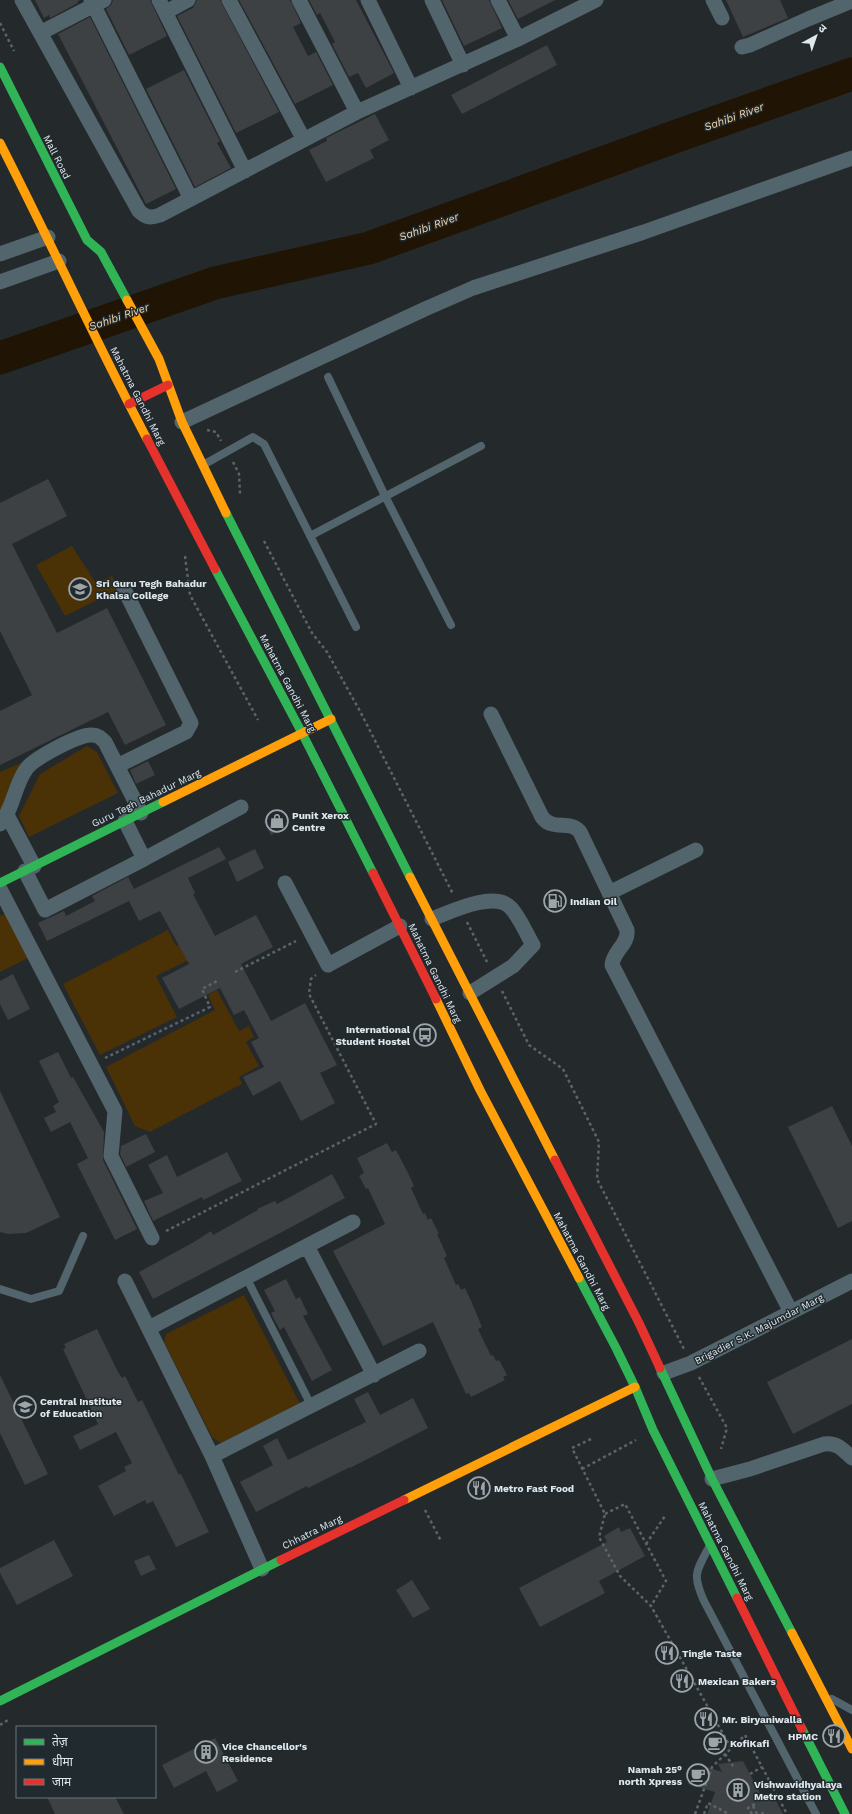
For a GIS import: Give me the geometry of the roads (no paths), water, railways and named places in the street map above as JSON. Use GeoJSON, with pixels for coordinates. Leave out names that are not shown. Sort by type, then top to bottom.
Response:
{"type":"FeatureCollection","features":[{"type":"Feature","properties":{"kind":"main road","name":"Mall Road"},"geometry":{"type":"LineString","coordinates":[[0,67],[87,240],[101,252]]}},
{"type":"Feature","properties":{"kind":"main road","name":"Mahatma Gandhi Marg"},"geometry":{"type":"LineString","coordinates":[[0,143],[48,237],[119,386],[302,733],[400,926],[480,1090],[635,1387],[653,1430],[814,1744],[845,1814]]}},
{"type":"Feature","properties":{"kind":"main road","name":"Mahatma Gandhi Marg"},"geometry":{"type":"LineString","coordinates":[[101,252],[159,359],[182,422],[202,466],[664,1373],[712,1479],[824,1695],[839,1732],[852,1749]]}},
{"type":"Feature","properties":{"kind":"main road"},"geometry":{"type":"LineString","coordinates":[[129,404],[168,385]]}},
{"type":"Feature","properties":{"kind":"main road","name":"Guru Tegh Bahadur Marg"},"geometry":{"type":"LineString","coordinates":[[0,883],[331,719]]}},
{"type":"Feature","properties":{"kind":"main road","name":"Chhatra Marg"},"geometry":{"type":"LineString","coordinates":[[0,1701],[262,1569],[635,1387]]}},
{"type":"Feature","properties":{"kind":"street"},"geometry":{"type":"LineString","coordinates":[[22,0],[139,211],[143,216],[151,218],[160,215],[357,112],[518,39],[572,6],[596,0]]}},
{"type":"Feature","properties":{"kind":"street"},"geometry":{"type":"LineString","coordinates":[[188,0],[162,6],[244,171]]}},
{"type":"Feature","properties":{"kind":"street"},"geometry":{"type":"LineString","coordinates":[[229,0],[304,140]]}},
{"type":"Feature","properties":{"kind":"street"},"geometry":{"type":"LineString","coordinates":[[299,0],[357,112]]}},
{"type":"Feature","properties":{"kind":"street"},"geometry":{"type":"LineString","coordinates":[[368,0],[412,88]]}},
{"type":"Feature","properties":{"kind":"street"},"geometry":{"type":"LineString","coordinates":[[432,0],[463,65]]}},
{"type":"Feature","properties":{"kind":"street"},"geometry":{"type":"LineString","coordinates":[[498,0],[518,39]]}},
{"type":"Feature","properties":{"kind":"street"},"geometry":{"type":"LineString","coordinates":[[713,0],[722,18]]}},
{"type":"Feature","properties":{"kind":"street"},"geometry":{"type":"LineString","coordinates":[[742,47],[750,45],[852,1]]}},
{"type":"Feature","properties":{"kind":"street"},"geometry":{"type":"LineString","coordinates":[[40,33],[96,2],[191,199]]}},
{"type":"Feature","properties":{"kind":"street"},"geometry":{"type":"LineString","coordinates":[[182,422],[473,288],[644,232],[852,158]]}},
{"type":"Feature","properties":{"kind":"street"},"geometry":{"type":"LineString","coordinates":[[2,248],[48,237]]}},
{"type":"Feature","properties":{"kind":"street"},"geometry":{"type":"LineString","coordinates":[[0,282],[59,261]]}},
{"type":"Feature","properties":{"kind":"street"},"geometry":{"type":"LineString","coordinates":[[117,766],[186,732],[191,723],[124,588]]}},
{"type":"Feature","properties":{"kind":"street"},"geometry":{"type":"LineString","coordinates":[[491,714],[542,817],[550,825],[572,826],[577,828],[627,930],[628,935],[626,940],[614,955],[612,965],[791,1312]]}},
{"type":"Feature","properties":{"kind":"street"},"geometry":{"type":"LineString","coordinates":[[141,813],[105,742],[100,737],[92,735],[84,736],[33,761],[23,775],[4,819],[30,869],[45,910],[241,807]]}},
{"type":"Feature","properties":{"kind":"street"},"geometry":{"type":"LineString","coordinates":[[125,821],[144,859]]}},
{"type":"Feature","properties":{"kind":"street"},"geometry":{"type":"LineString","coordinates":[[609,893],[696,850]]}},
{"type":"Feature","properties":{"kind":"street"},"geometry":{"type":"LineString","coordinates":[[285,883],[328,965],[400,926]]}},
{"type":"Feature","properties":{"kind":"street"},"geometry":{"type":"LineString","coordinates":[[0,889],[115,1111],[112,1156],[152,1238]]}},
{"type":"Feature","properties":{"kind":"street"},"geometry":{"type":"LineString","coordinates":[[432,919],[480,902],[497,901],[510,907],[533,945],[513,966],[470,993]]}},
{"type":"Feature","properties":{"kind":"street"},"geometry":{"type":"LineString","coordinates":[[149,1328],[353,1222]]}},
{"type":"Feature","properties":{"kind":"street"},"geometry":{"type":"LineString","coordinates":[[307,1246],[374,1375]]}},
{"type":"Feature","properties":{"kind":"street"},"geometry":{"type":"LineString","coordinates":[[125,1281],[212,1456],[262,1569]]}},
{"type":"Feature","properties":{"kind":"street","name":"Brigadier S.K. Majumdar Marg"},"geometry":{"type":"LineString","coordinates":[[664,1373],[691,1363],[852,1282]]}},
{"type":"Feature","properties":{"kind":"street"},"geometry":{"type":"LineString","coordinates":[[212,1456],[419,1351]]}},
{"type":"Feature","properties":{"kind":"street"},"geometry":{"type":"LineString","coordinates":[[712,1479],[750,1469],[824,1444],[831,1443],[852,1458]]}},
{"type":"Feature","properties":{"kind":"lane"},"geometry":{"type":"LineString","coordinates":[[328,377],[385,496],[451,625]]}},
{"type":"Feature","properties":{"kind":"lane"},"geometry":{"type":"LineString","coordinates":[[202,466],[253,437],[264,444],[356,627]]}},
{"type":"Feature","properties":{"kind":"lane"},"geometry":{"type":"LineString","coordinates":[[310,536],[481,446]]}},
{"type":"Feature","properties":{"kind":"lane"},"geometry":{"type":"LineString","coordinates":[[0,1289],[31,1299],[59,1291],[83,1236]]}},
{"type":"Feature","properties":{"kind":"lane"},"geometry":{"type":"LineString","coordinates":[[246,1277],[312,1406]]}},
{"type":"Feature","properties":{"kind":"lane"},"geometry":{"type":"LineString","coordinates":[[711,1545],[696,1573],[696,1584],[704,1602],[816,1814]]}},
{"type":"Feature","properties":{"kind":"lane"},"geometry":{"type":"LineString","coordinates":[[824,1695],[852,1710]]}},
{"type":"Feature","properties":{"kind":"waterway","name":"Sahibi River"},"geometry":{"type":"LineString","coordinates":[[0,358],[215,283],[369,248],[852,74]]}},
{"type":"Feature","properties":{"kind":"place","name":"Sri Guru Tegh Bahadur Khalsa College"},"geometry":{"type":"Point","coordinates":[80,589]}},
{"type":"Feature","properties":{"kind":"place","name":"Punit Xerox Centre"},"geometry":{"type":"Point","coordinates":[277,821]}},
{"type":"Feature","properties":{"kind":"place","name":"Indian Oil"},"geometry":{"type":"Point","coordinates":[555,901]}},
{"type":"Feature","properties":{"kind":"place","name":"International Student Hostel"},"geometry":{"type":"Point","coordinates":[425,1035]}},
{"type":"Feature","properties":{"kind":"place","name":"Central Institute of Education"},"geometry":{"type":"Point","coordinates":[25,1407]}},
{"type":"Feature","properties":{"kind":"place","name":"Metro Fast Food"},"geometry":{"type":"Point","coordinates":[479,1488]}},
{"type":"Feature","properties":{"kind":"place","name":"Tingle Taste"},"geometry":{"type":"Point","coordinates":[667,1653]}},
{"type":"Feature","properties":{"kind":"place","name":"Mexican Bakers"},"geometry":{"type":"Point","coordinates":[682,1681]}},
{"type":"Feature","properties":{"kind":"place","name":"Mr. Biryaniwalla"},"geometry":{"type":"Point","coordinates":[706,1719]}},
{"type":"Feature","properties":{"kind":"place","name":"HPMC"},"geometry":{"type":"Point","coordinates":[834,1736]}},
{"type":"Feature","properties":{"kind":"place","name":"KofiKafi"},"geometry":{"type":"Point","coordinates":[715,1743]}},
{"type":"Feature","properties":{"kind":"place","name":"Vice Chancellor's Residence"},"geometry":{"type":"Point","coordinates":[206,1752]}},
{"type":"Feature","properties":{"kind":"place","name":"Namah 25° north Xpress"},"geometry":{"type":"Point","coordinates":[698,1775]}},
{"type":"Feature","properties":{"kind":"place","name":"Vishwavidhyalaya Metro station"},"geometry":{"type":"Point","coordinates":[738,1790]}}]}
